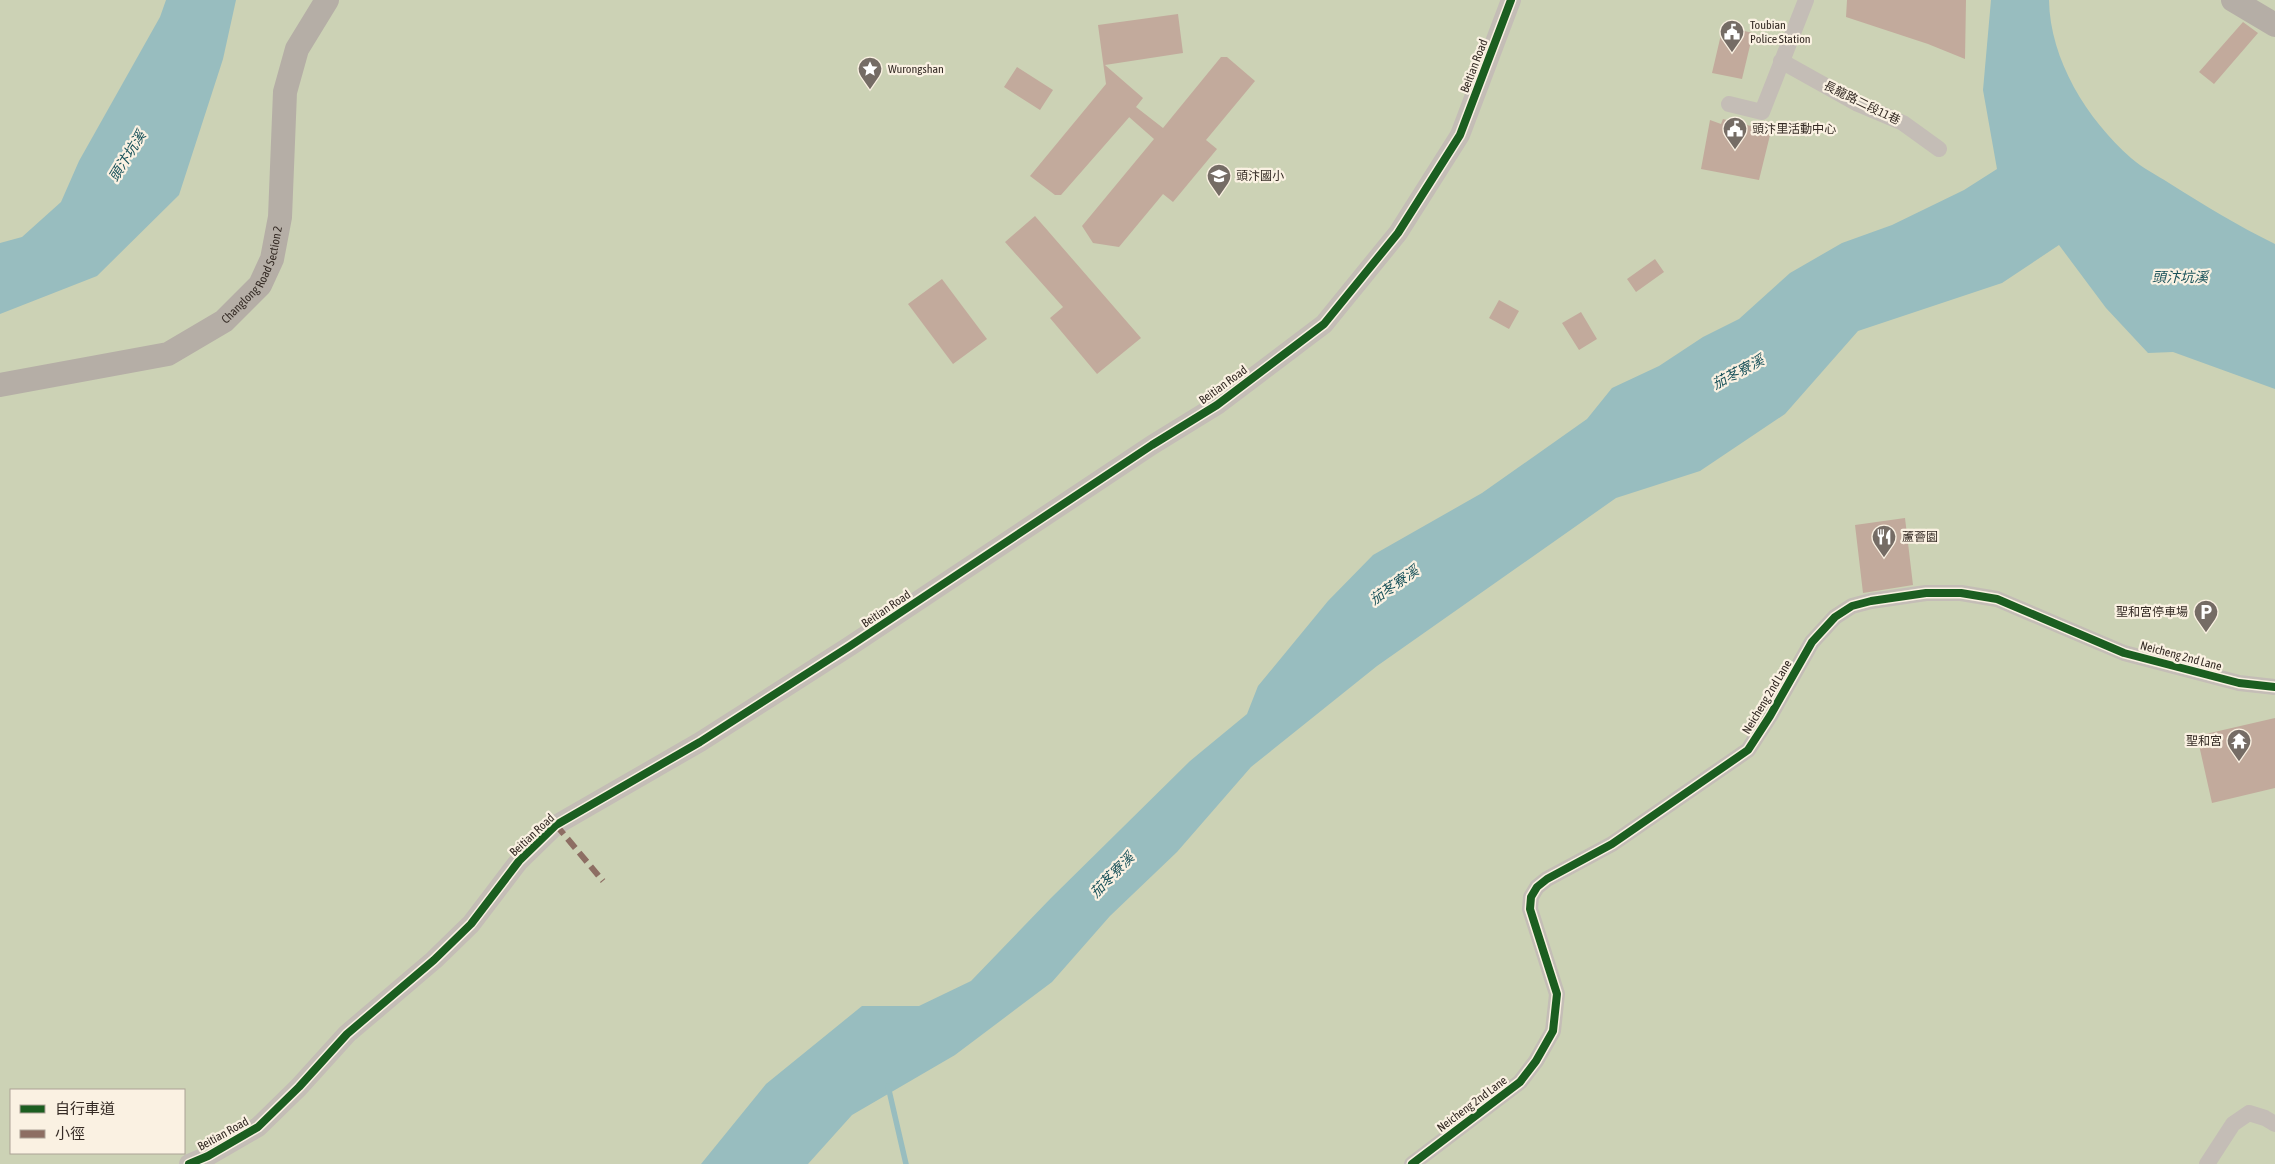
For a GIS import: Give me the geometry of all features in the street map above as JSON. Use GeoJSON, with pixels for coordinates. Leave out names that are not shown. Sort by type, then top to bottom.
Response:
{"type":"FeatureCollection","features":[{"type":"Feature","properties":{"kind":"main road","name":"Changlong Road Section 2"},"geometry":{"type":"LineString","coordinates":[[0,385],[168,354],[224,321],[260,285],[272,259],[280,218],[285,92],[297,49],[327,0]]}},
{"type":"Feature","properties":{"kind":"main road"},"geometry":{"type":"LineString","coordinates":[[2233,0],[2275,25]]}},
{"type":"Feature","properties":{"kind":"street","name":"Beitian Road"},"geometry":{"type":"LineString","coordinates":[[189,1164],[208,1156],[258,1127],[300,1087],[347,1034],[434,960],[471,924],[519,861],[556,825],[700,742],[850,646],[1152,445],[1217,404],[1324,324],[1398,233],[1460,135],[1511,0]]}},
{"type":"Feature","properties":{"kind":"street"},"geometry":{"type":"LineString","coordinates":[[1729,104],[1762,112],[1806,0]]}},
{"type":"Feature","properties":{"kind":"street","name":"長龍路二段11巷"},"geometry":{"type":"LineString","coordinates":[[1782,61],[1858,104],[1903,123],[1939,149]]}},
{"type":"Feature","properties":{"kind":"street","name":"Neicheng 2nd Lane"},"geometry":{"type":"LineString","coordinates":[[1412,1164],[1520,1082],[1536,1061],[1553,1031],[1557,994],[1530,909],[1531,897],[1537,886],[1612,844],[1748,750],[1770,716],[1812,642],[1835,617],[1852,606],[1871,600],[1926,593],[1961,593],[1998,599],[2124,653],[2239,683],[2275,687]]}},
{"type":"Feature","properties":{"kind":"street"},"geometry":{"type":"LineString","coordinates":[[2207,1164],[2233,1124],[2248,1113],[2265,1118],[2275,1124]]}},
{"type":"Feature","properties":{"kind":"green space"},"geometry":{"type":"Polygon","coordinates":[[[0,0],[2275,0],[2275,1164],[0,1164],[0,0]]]}},
{"type":"Feature","properties":{"kind":"water","name":"頭汴坑溪"},"geometry":{"type":"Polygon","coordinates":[[[166,0],[236,0],[223,59],[179,195],[97,276],[0,314],[0,243],[22,237],[61,202],[79,161],[160,17],[166,0]]]}},
{"type":"Feature","properties":{"kind":"water","name":"茄苳寮溪"},"geometry":{"type":"Polygon","coordinates":[[[1991,0],[2049,0],[2056,45],[2064,66],[2086,107],[2115,142],[2131,158],[2145,168],[2221,215],[2275,244],[2275,389],[2173,352],[2148,353],[2106,308],[2059,245],[2002,283],[1858,331],[1785,414],[1700,471],[1616,498],[1377,666],[1251,767],[1177,852],[1110,916],[1052,982],[955,1055],[852,1115],[808,1164],[701,1164],[766,1084],[862,1006],[919,1006],[971,981],[1051,898],[1190,761],[1247,714],[1258,686],[1328,601],[1373,555],[1482,493],[1587,419],[1612,388],[1659,366],[1703,337],[1739,319],[1790,273],[1842,243],[1892,225],[1964,190],[1997,169],[1983,90],[1991,0]]]}},
{"type":"Feature","properties":{"kind":"building"},"geometry":{"type":"Polygon","coordinates":[[[1847,0],[1966,0],[1965,59],[1928,44],[1846,17],[1847,0]]]}},
{"type":"Feature","properties":{"kind":"building"},"geometry":{"type":"Polygon","coordinates":[[[1178,14],[1183,53],[1105,65],[1143,98],[1136,107],[1163,128],[1221,57],[1227,57],[1255,81],[1206,140],[1217,149],[1173,202],[1163,194],[1119,247],[1093,243],[1082,226],[1154,139],[1129,117],[1061,195],[1055,195],[1030,176],[1106,84],[1098,25],[1178,14]]]}},
{"type":"Feature","properties":{"kind":"building"},"geometry":{"type":"Polygon","coordinates":[[[2243,22],[2258,33],[2214,84],[2199,72],[2243,22]]]}},
{"type":"Feature","properties":{"kind":"building","name":"Toubian Police Station"},"geometry":{"type":"Polygon","coordinates":[[[1723,26],[1753,33],[1742,79],[1712,73],[1723,26]]]}},
{"type":"Feature","properties":{"kind":"building"},"geometry":{"type":"Polygon","coordinates":[[[1017,67],[1053,90],[1040,110],[1004,87],[1017,67]]]}},
{"type":"Feature","properties":{"kind":"building","name":"頭汴里活動中心"},"geometry":{"type":"Polygon","coordinates":[[[1723,119],[1771,131],[1759,180],[1701,169],[1710,120],[1721,124],[1723,119]]]}},
{"type":"Feature","properties":{"kind":"building"},"geometry":{"type":"Polygon","coordinates":[[[1035,216],[1141,338],[1097,374],[1050,318],[1063,307],[1005,242],[1035,216]]]}},
{"type":"Feature","properties":{"kind":"building"},"geometry":{"type":"Polygon","coordinates":[[[1655,259],[1664,272],[1636,292],[1627,279],[1655,259]]]}},
{"type":"Feature","properties":{"kind":"building"},"geometry":{"type":"Polygon","coordinates":[[[942,279],[987,339],[953,364],[908,304],[942,279]]]}},
{"type":"Feature","properties":{"kind":"building"},"geometry":{"type":"Polygon","coordinates":[[[1499,300],[1519,311],[1509,329],[1489,318],[1499,300]]]}},
{"type":"Feature","properties":{"kind":"building"},"geometry":{"type":"Polygon","coordinates":[[[1581,312],[1597,339],[1579,350],[1562,323],[1581,312]]]}},
{"type":"Feature","properties":{"kind":"building","name":"蘆薈園"},"geometry":{"type":"Polygon","coordinates":[[[1905,518],[1913,585],[1863,593],[1855,525],[1905,518]]]}},
{"type":"Feature","properties":{"kind":"building","name":"聖和宮"},"geometry":{"type":"Polygon","coordinates":[[[2275,718],[2275,788],[2212,803],[2197,736],[2275,718]]]}},
{"type":"Feature","properties":{"kind":"waterway"},"geometry":{"type":"LineString","coordinates":[[888,1086],[906,1164]]}},
{"type":"Feature","properties":{"kind":"marked path"},"geometry":{"type":"LineString","coordinates":[[556,825],[603,881]]}},
{"type":"Feature","properties":{"kind":"cycle path"},"geometry":{"type":"LineString","coordinates":[[189,1164],[208,1156],[258,1127],[299,1087],[347,1034],[434,960],[471,924],[519,861],[556,825],[700,742],[850,646],[1152,445],[1217,405],[1324,324],[1398,233],[1460,135],[1511,0]]}},
{"type":"Feature","properties":{"kind":"cycle path"},"geometry":{"type":"LineString","coordinates":[[1412,1164],[1520,1082],[1536,1061],[1553,1031],[1557,994],[1530,909],[1531,897],[1537,887],[1547,879],[1612,844],[1748,750],[1770,716],[1812,642],[1835,617],[1852,606],[1871,601],[1926,593],[1961,593],[1997,599],[2124,653],[2239,683],[2275,687]]}},
{"type":"Feature","properties":{"kind":"place","name":"Toubian Police Station"},"geometry":{"type":"Point","coordinates":[1732,53]}},
{"type":"Feature","properties":{"kind":"place","name":"Wurongshan"},"geometry":{"type":"Point","coordinates":[870,90]}},
{"type":"Feature","properties":{"kind":"place","name":"頭汴里活動中心"},"geometry":{"type":"Point","coordinates":[1735,150]}},
{"type":"Feature","properties":{"kind":"place","name":"頭汴國小"},"geometry":{"type":"Point","coordinates":[1219,197]}},
{"type":"Feature","properties":{"kind":"place","name":"蘆薈園"},"geometry":{"type":"Point","coordinates":[1884,558]}},
{"type":"Feature","properties":{"kind":"place","name":"聖和宮停車場"},"geometry":{"type":"Point","coordinates":[2206,633]}},
{"type":"Feature","properties":{"kind":"place","name":"聖和宮"},"geometry":{"type":"Point","coordinates":[2239,762]}}]}
